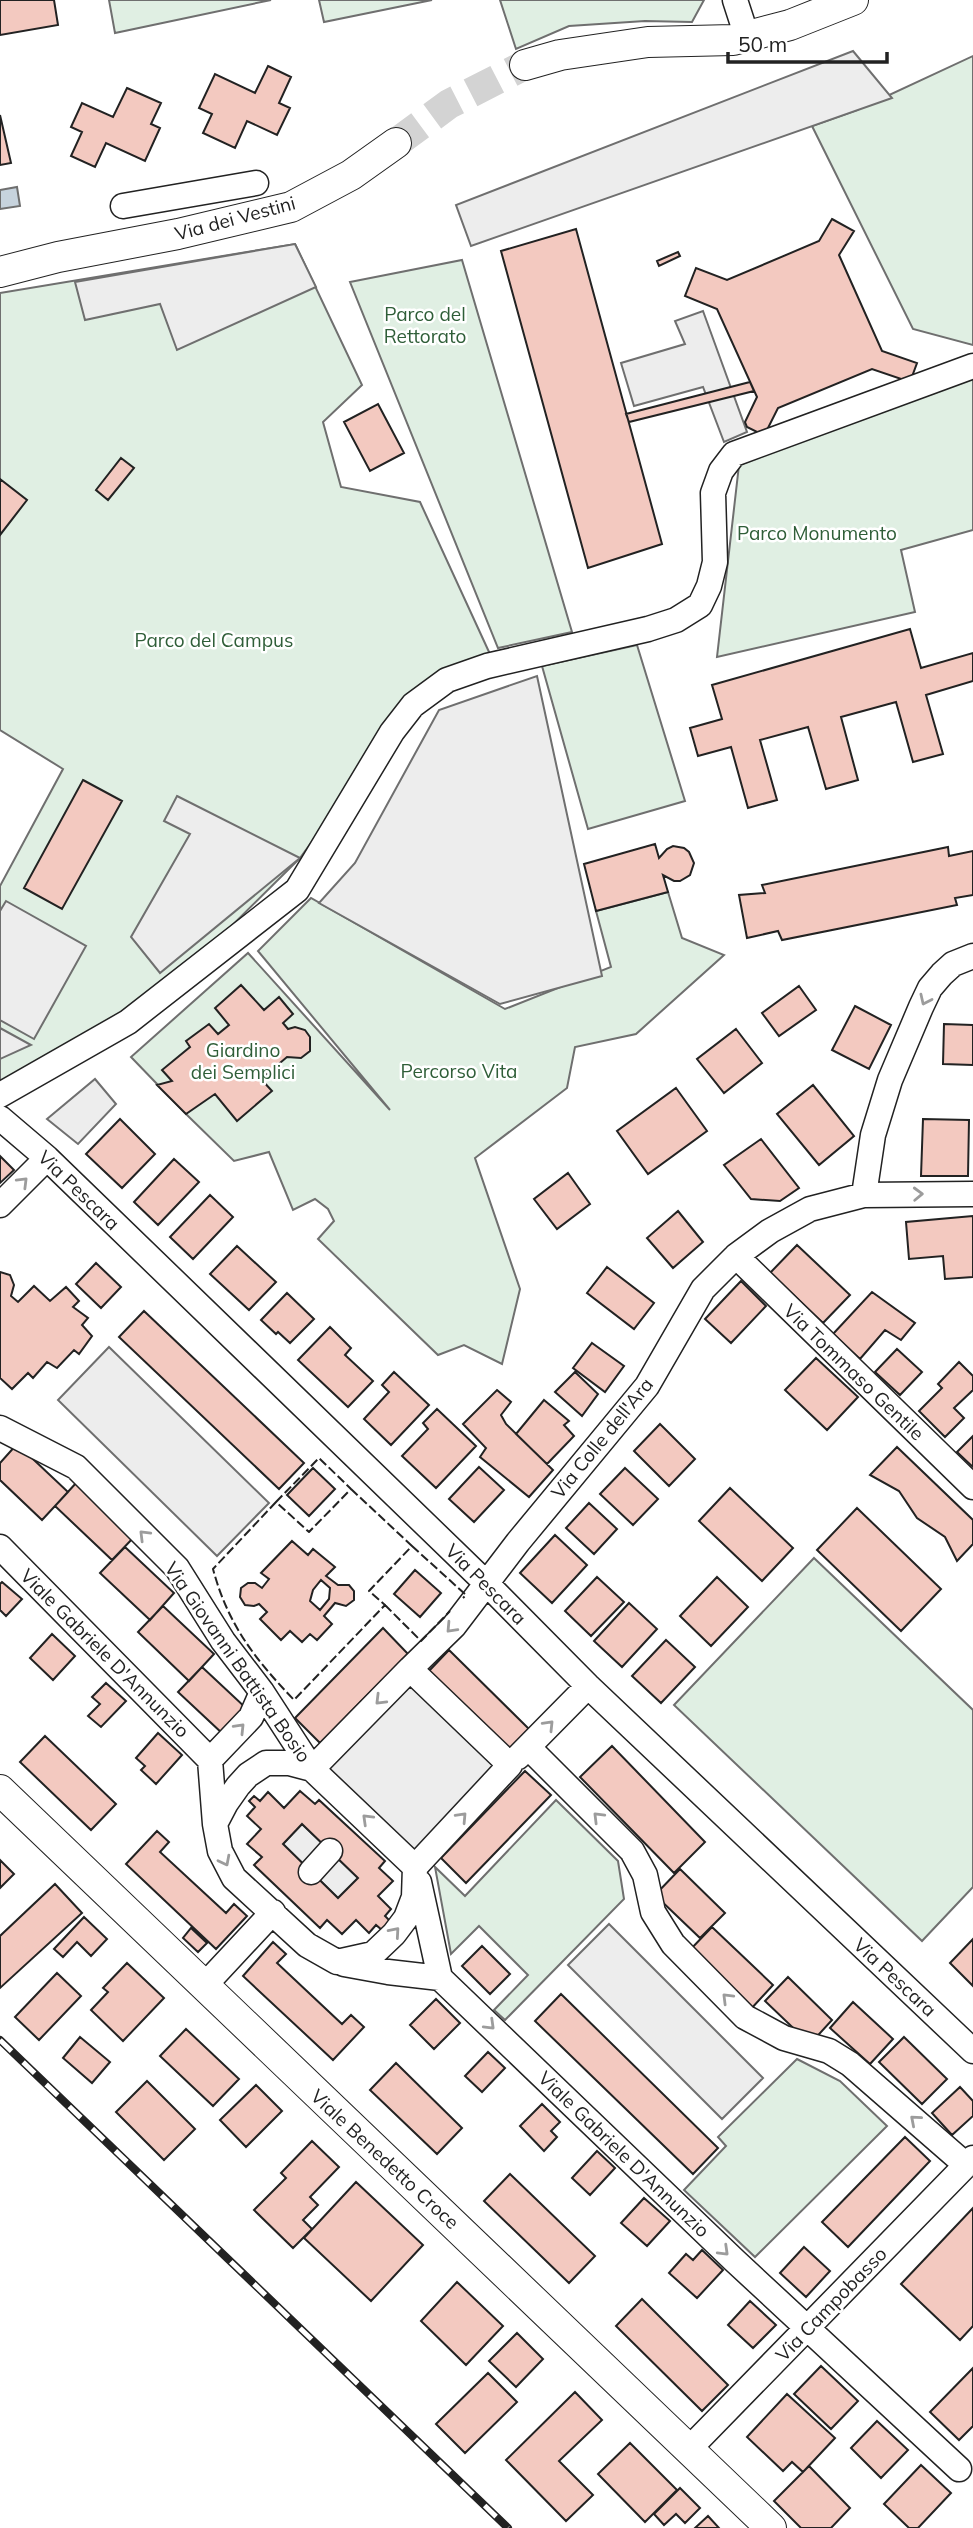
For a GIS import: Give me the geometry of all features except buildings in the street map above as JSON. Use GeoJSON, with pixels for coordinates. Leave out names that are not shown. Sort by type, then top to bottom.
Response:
{"type":"FeatureCollection","features":[{"type":"Feature","properties":{"kind":"main road"},"geometry":{"type":"LineString","coordinates":[[525,65],[560,55],[648,42],[733,40],[790,25],[853,0]]}},
{"type":"Feature","properties":{"kind":"main road","name":"Via dei Vestini"},"geometry":{"type":"LineString","coordinates":[[0,272],[291,207],[351,175],[396,143]]}},
{"type":"Feature","properties":{"kind":"main road","name":"Via dei Vestini"},"geometry":{"type":"LineString","coordinates":[[0,261],[58,257]]}},
{"type":"Feature","properties":{"kind":"main road","name":"Viale Benedetto Croce"},"geometry":{"type":"LineString","coordinates":[[0,1790],[771,2528]]}},
{"type":"Feature","properties":{"kind":"street"},"geometry":{"type":"LineString","coordinates":[[736,0],[747,37]]}},
{"type":"Feature","properties":{"kind":"street"},"geometry":{"type":"LineString","coordinates":[[123,206],[256,183]]}},
{"type":"Feature","properties":{"kind":"street"},"geometry":{"type":"LineString","coordinates":[[192,195],[199,229]]}},
{"type":"Feature","properties":{"kind":"street"},"geometry":{"type":"LineString","coordinates":[[0,1095],[128,1022],[297,890],[392,732],[414,705],[447,680],[487,666],[648,629],[676,620],[700,606],[715,562],[713,493],[720,471],[734,454],[973,366]]}},
{"type":"Feature","properties":{"kind":"street"},"geometry":{"type":"LineString","coordinates":[[864,1195],[873,1135],[890,1080],[921,1007],[930,988],[953,964],[973,956]]}},
{"type":"Feature","properties":{"kind":"street","name":"Via Pescara"},"geometry":{"type":"LineString","coordinates":[[0,1118],[47,1158],[487,1584],[588,1686],[973,2051]]}},
{"type":"Feature","properties":{"kind":"street"},"geometry":{"type":"LineString","coordinates":[[0,1205],[47,1158]]}},
{"type":"Feature","properties":{"kind":"street","name":"Via Colle dell'Ara"},"geometry":{"type":"LineString","coordinates":[[312,1769],[454,1626],[518,1542],[647,1386],[703,1289],[736,1256],[770,1231],[810,1209],[864,1195],[973,1194]]}},
{"type":"Feature","properties":{"kind":"street","name":"Via Tommaso Gentile"},"geometry":{"type":"LineString","coordinates":[[736,1256],[973,1487]]}},
{"type":"Feature","properties":{"kind":"street","name":"Via Giovanni Battista Bosio"},"geometry":{"type":"LineString","coordinates":[[0,1428],[76,1467],[177,1568],[223,1641],[262,1692],[312,1769]]}},
{"type":"Feature","properties":{"kind":"street","name":"Viale Gabriele D'Annunzio"},"geometry":{"type":"LineString","coordinates":[[0,1547],[210,1760]]}},
{"type":"Feature","properties":{"kind":"street"},"geometry":{"type":"LineString","coordinates":[[410,1670],[510,1765]]}},
{"type":"Feature","properties":{"kind":"street"},"geometry":{"type":"LineString","coordinates":[[337,1962],[373,1954],[394,1934],[406,1918],[414,1897],[415,1867],[588,1686]]}},
{"type":"Feature","properties":{"kind":"street"},"geometry":{"type":"LineString","coordinates":[[210,1760],[289,1763],[312,1769],[415,1867],[440,1978],[337,1962],[307,1945],[234,1878],[220,1851],[210,1760],[251,1717],[262,1692]]}},
{"type":"Feature","properties":{"kind":"street"},"geometry":{"type":"LineString","coordinates":[[528,1747],[632,1851],[645,1875],[653,1912],[673,1944],[746,2017],[784,2038],[829,2051],[850,2063],[970,2161]]}},
{"type":"Feature","properties":{"kind":"street"},"geometry":{"type":"LineString","coordinates":[[215,1824],[238,1786],[266,1763]]}},
{"type":"Feature","properties":{"kind":"street"},"geometry":{"type":"LineString","coordinates":[[311,1872],[330,1851]]}},
{"type":"Feature","properties":{"kind":"street"},"geometry":{"type":"LineString","coordinates":[[204,1986],[273,1912]]}},
{"type":"Feature","properties":{"kind":"street","name":"Viale Gabriele D'Annunzio"},"geometry":{"type":"LineString","coordinates":[[440,1978],[735,2261],[959,2469]]}},
{"type":"Feature","properties":{"kind":"street","name":"Via Campobasso"},"geometry":{"type":"LineString","coordinates":[[689,2449],[970,2161]]}},
{"type":"Feature","properties":{"kind":"green space"},"geometry":{"type":"Polygon","coordinates":[[[109,0],[271,0],[115,33],[109,0]]]}},
{"type":"Feature","properties":{"kind":"green space"},"geometry":{"type":"Polygon","coordinates":[[[319,0],[432,0],[324,22],[319,0]]]}},
{"type":"Feature","properties":{"kind":"green space"},"geometry":{"type":"Polygon","coordinates":[[[500,0],[704,0],[692,22],[645,21],[569,26],[516,49],[500,0]]]}},
{"type":"Feature","properties":{"kind":"green space"},"geometry":{"type":"Polygon","coordinates":[[[973,56],[973,345],[913,329],[812,126],[857,110],[973,56]]]}},
{"type":"Feature","properties":{"kind":"green space","name":"Parco del Campus"},"geometry":{"type":"Polygon","coordinates":[[[295,244],[362,385],[323,422],[341,487],[420,502],[495,665],[447,680],[392,732],[300,858],[159,998],[0,1084],[0,886],[63,769],[0,730],[0,293],[295,244]]]}},
{"type":"Feature","properties":{"kind":"green space","name":"Parco del Rettorato"},"geometry":{"type":"Polygon","coordinates":[[[462,260],[572,632],[498,648],[350,282],[462,260]]]}},
{"type":"Feature","properties":{"kind":"green space","name":"Parco Monumento"},"geometry":{"type":"Polygon","coordinates":[[[973,370],[973,530],[901,550],[915,612],[717,657],[739,465],[973,370]]]}},
{"type":"Feature","properties":{"kind":"green space"},"geometry":{"type":"Polygon","coordinates":[[[637,645],[685,801],[588,829],[542,666],[637,645]]]}},
{"type":"Feature","properties":{"kind":"green space"},"geometry":{"type":"Polygon","coordinates":[[[668,892],[682,938],[724,955],[636,1034],[575,1047],[567,1088],[475,1158],[520,1289],[502,1364],[464,1345],[438,1355],[318,1239],[334,1221],[328,1209],[315,1199],[293,1210],[269,1152],[234,1161],[131,1057],[248,953],[390,1110],[258,951],[311,898],[505,1009],[611,967],[596,911],[668,892]]]}},
{"type":"Feature","properties":{"kind":"green space"},"geometry":{"type":"Polygon","coordinates":[[[814,1558],[973,1710],[973,1887],[922,1941],[674,1705],[814,1558]]]}},
{"type":"Feature","properties":{"kind":"green space"},"geometry":{"type":"Polygon","coordinates":[[[556,1800],[618,1861],[624,1899],[505,2020],[494,2010],[528,1975],[479,1926],[451,1954],[435,1867],[465,1896],[556,1800]]]}},
{"type":"Feature","properties":{"kind":"green space"},"geometry":{"type":"Polygon","coordinates":[[[797,2059],[840,2081],[887,2126],[755,2257],[684,2190],[726,2146],[718,2137],[797,2059]]]}},
{"type":"Feature","properties":{"kind":"shaded area"},"geometry":{"type":"Polygon","coordinates":[[[853,51],[892,98],[471,246],[456,205],[853,51]]]}},
{"type":"Feature","properties":{"kind":"shaded area"},"geometry":{"type":"Polygon","coordinates":[[[17,187],[20,206],[0,209],[0,190],[17,187]]]}},
{"type":"Feature","properties":{"kind":"shaded area"},"geometry":{"type":"Polygon","coordinates":[[[295,244],[316,287],[177,350],[160,304],[85,320],[75,282],[295,244]]]}},
{"type":"Feature","properties":{"kind":"shaded area"},"geometry":{"type":"Polygon","coordinates":[[[703,311],[747,432],[724,442],[703,387],[634,406],[621,363],[685,344],[675,321],[703,311]]]}},
{"type":"Feature","properties":{"kind":"shaded area"},"geometry":{"type":"Polygon","coordinates":[[[537,676],[602,976],[500,1004],[319,903],[355,863],[439,710],[537,676]]]}},
{"type":"Feature","properties":{"kind":"shaded area"},"geometry":{"type":"Polygon","coordinates":[[[177,796],[300,858],[160,973],[131,937],[190,834],[164,821],[177,796]]]}},
{"type":"Feature","properties":{"kind":"shaded area"},"geometry":{"type":"Polygon","coordinates":[[[6,901],[86,946],[34,1039],[0,1020],[0,911],[6,901]]]}},
{"type":"Feature","properties":{"kind":"shaded area"},"geometry":{"type":"Polygon","coordinates":[[[0,1028],[31,1045],[0,1059],[0,1028]]]}},
{"type":"Feature","properties":{"kind":"shaded area"},"geometry":{"type":"Polygon","coordinates":[[[95,1079],[116,1104],[78,1144],[47,1119],[95,1079]]]}},
{"type":"Feature","properties":{"kind":"shaded area"},"geometry":{"type":"Polygon","coordinates":[[[109,1347],[269,1503],[217,1556],[58,1400],[109,1347]]]}},
{"type":"Feature","properties":{"kind":"shaded area"},"geometry":{"type":"Polygon","coordinates":[[[410,1669],[510,1765],[415,1867],[312,1769],[410,1669]]]}},
{"type":"Feature","properties":{"kind":"shaded area"},"geometry":{"type":"Polygon","coordinates":[[[302,1824],[358,1878],[338,1898],[283,1844],[302,1824]]]}},
{"type":"Feature","properties":{"kind":"shaded area"},"geometry":{"type":"Polygon","coordinates":[[[609,1924],[763,2078],[722,2119],[568,1965],[609,1924]]]}},
{"type":"Feature","properties":{"kind":"tunnel"},"geometry":{"type":"LineString","coordinates":[[396,143],[449,104],[525,65]]}},
{"type":"Feature","properties":{"kind":"railway"},"geometry":{"type":"LineString","coordinates":[[0,2040],[508,2528]]}},
{"type":"Feature","properties":{"kind":"fence"},"geometry":{"type":"LineString","coordinates":[[276,1502],[319,1458],[351,1489]]}},
{"type":"Feature","properties":{"kind":"fence"},"geometry":{"type":"LineString","coordinates":[[351,1489],[412,1546],[369,1591],[385,1605],[294,1700],[244,1640],[226,1607],[213,1569],[276,1502],[309,1532],[351,1489]]}},
{"type":"Feature","properties":{"kind":"fence"},"geometry":{"type":"LineString","coordinates":[[412,1546],[466,1595],[463,1598]]}},
{"type":"Feature","properties":{"kind":"fence"},"geometry":{"type":"LineString","coordinates":[[385,1605],[421,1641],[450,1611]]}},
{"type":"Feature","properties":{"kind":"park label","name":"Giardino dei Semplici"},"geometry":{"type":"Point","coordinates":[243,1061]}},
{"type":"Feature","properties":{"kind":"park label","name":"Percorso Vita"},"geometry":{"type":"Point","coordinates":[459,1071]}}]}
